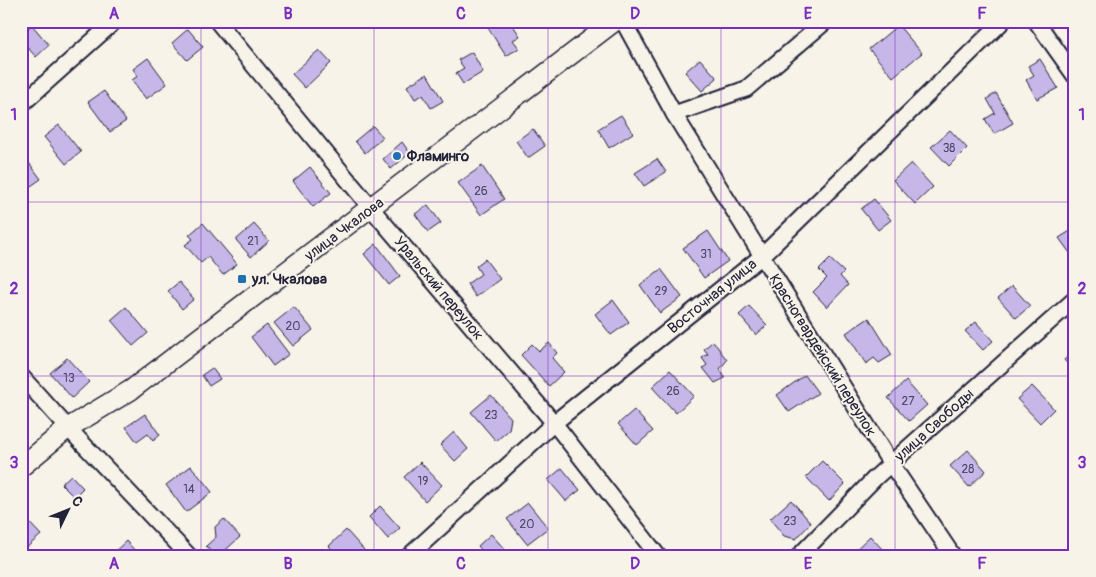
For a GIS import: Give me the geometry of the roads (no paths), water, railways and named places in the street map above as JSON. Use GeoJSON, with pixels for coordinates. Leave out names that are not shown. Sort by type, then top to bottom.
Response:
{"type":"FeatureCollection","features":[{"type":"Feature","properties":{"kind":"street"},"geometry":{"type":"LineString","coordinates":[[21,105],[115,21]]}},
{"type":"Feature","properties":{"kind":"street","name":"Уральский переулок"},"geometry":{"type":"LineString","coordinates":[[217,21],[371,208],[554,423],[658,556]]}},
{"type":"Feature","properties":{"kind":"street","name":"улица Чкалова"},"geometry":{"type":"LineString","coordinates":[[21,467],[68,428],[131,390],[615,21]]}},
{"type":"Feature","properties":{"kind":"street","name":"Красногвардейский переулок"},"geometry":{"type":"LineString","coordinates":[[623,21],[674,114],[891,464],[953,556]]}},
{"type":"Feature","properties":{"kind":"street"},"geometry":{"type":"LineString","coordinates":[[674,114],[746,89],[826,21]]}},
{"type":"Feature","properties":{"kind":"street","name":"Восточная улица"},"geometry":{"type":"LineString","coordinates":[[409,556],[554,423],[762,256],[1003,21]]}},
{"type":"Feature","properties":{"kind":"street"},"geometry":{"type":"LineString","coordinates":[[1036,21],[1075,76]]}},
{"type":"Feature","properties":{"kind":"street","name":"улица Свободы"},"geometry":{"type":"LineString","coordinates":[[799,556],[891,464],[1075,299]]}},
{"type":"Feature","properties":{"kind":"street"},"geometry":{"type":"LineString","coordinates":[[21,376],[188,556]]}},
{"type":"Feature","properties":{"kind":"place","name":"Фламинго"},"geometry":{"type":"Point","coordinates":[397,156]}},
{"type":"Feature","properties":{"kind":"place","name":"ул. Чкалова"},"geometry":{"type":"Point","coordinates":[242,279]}}]}
